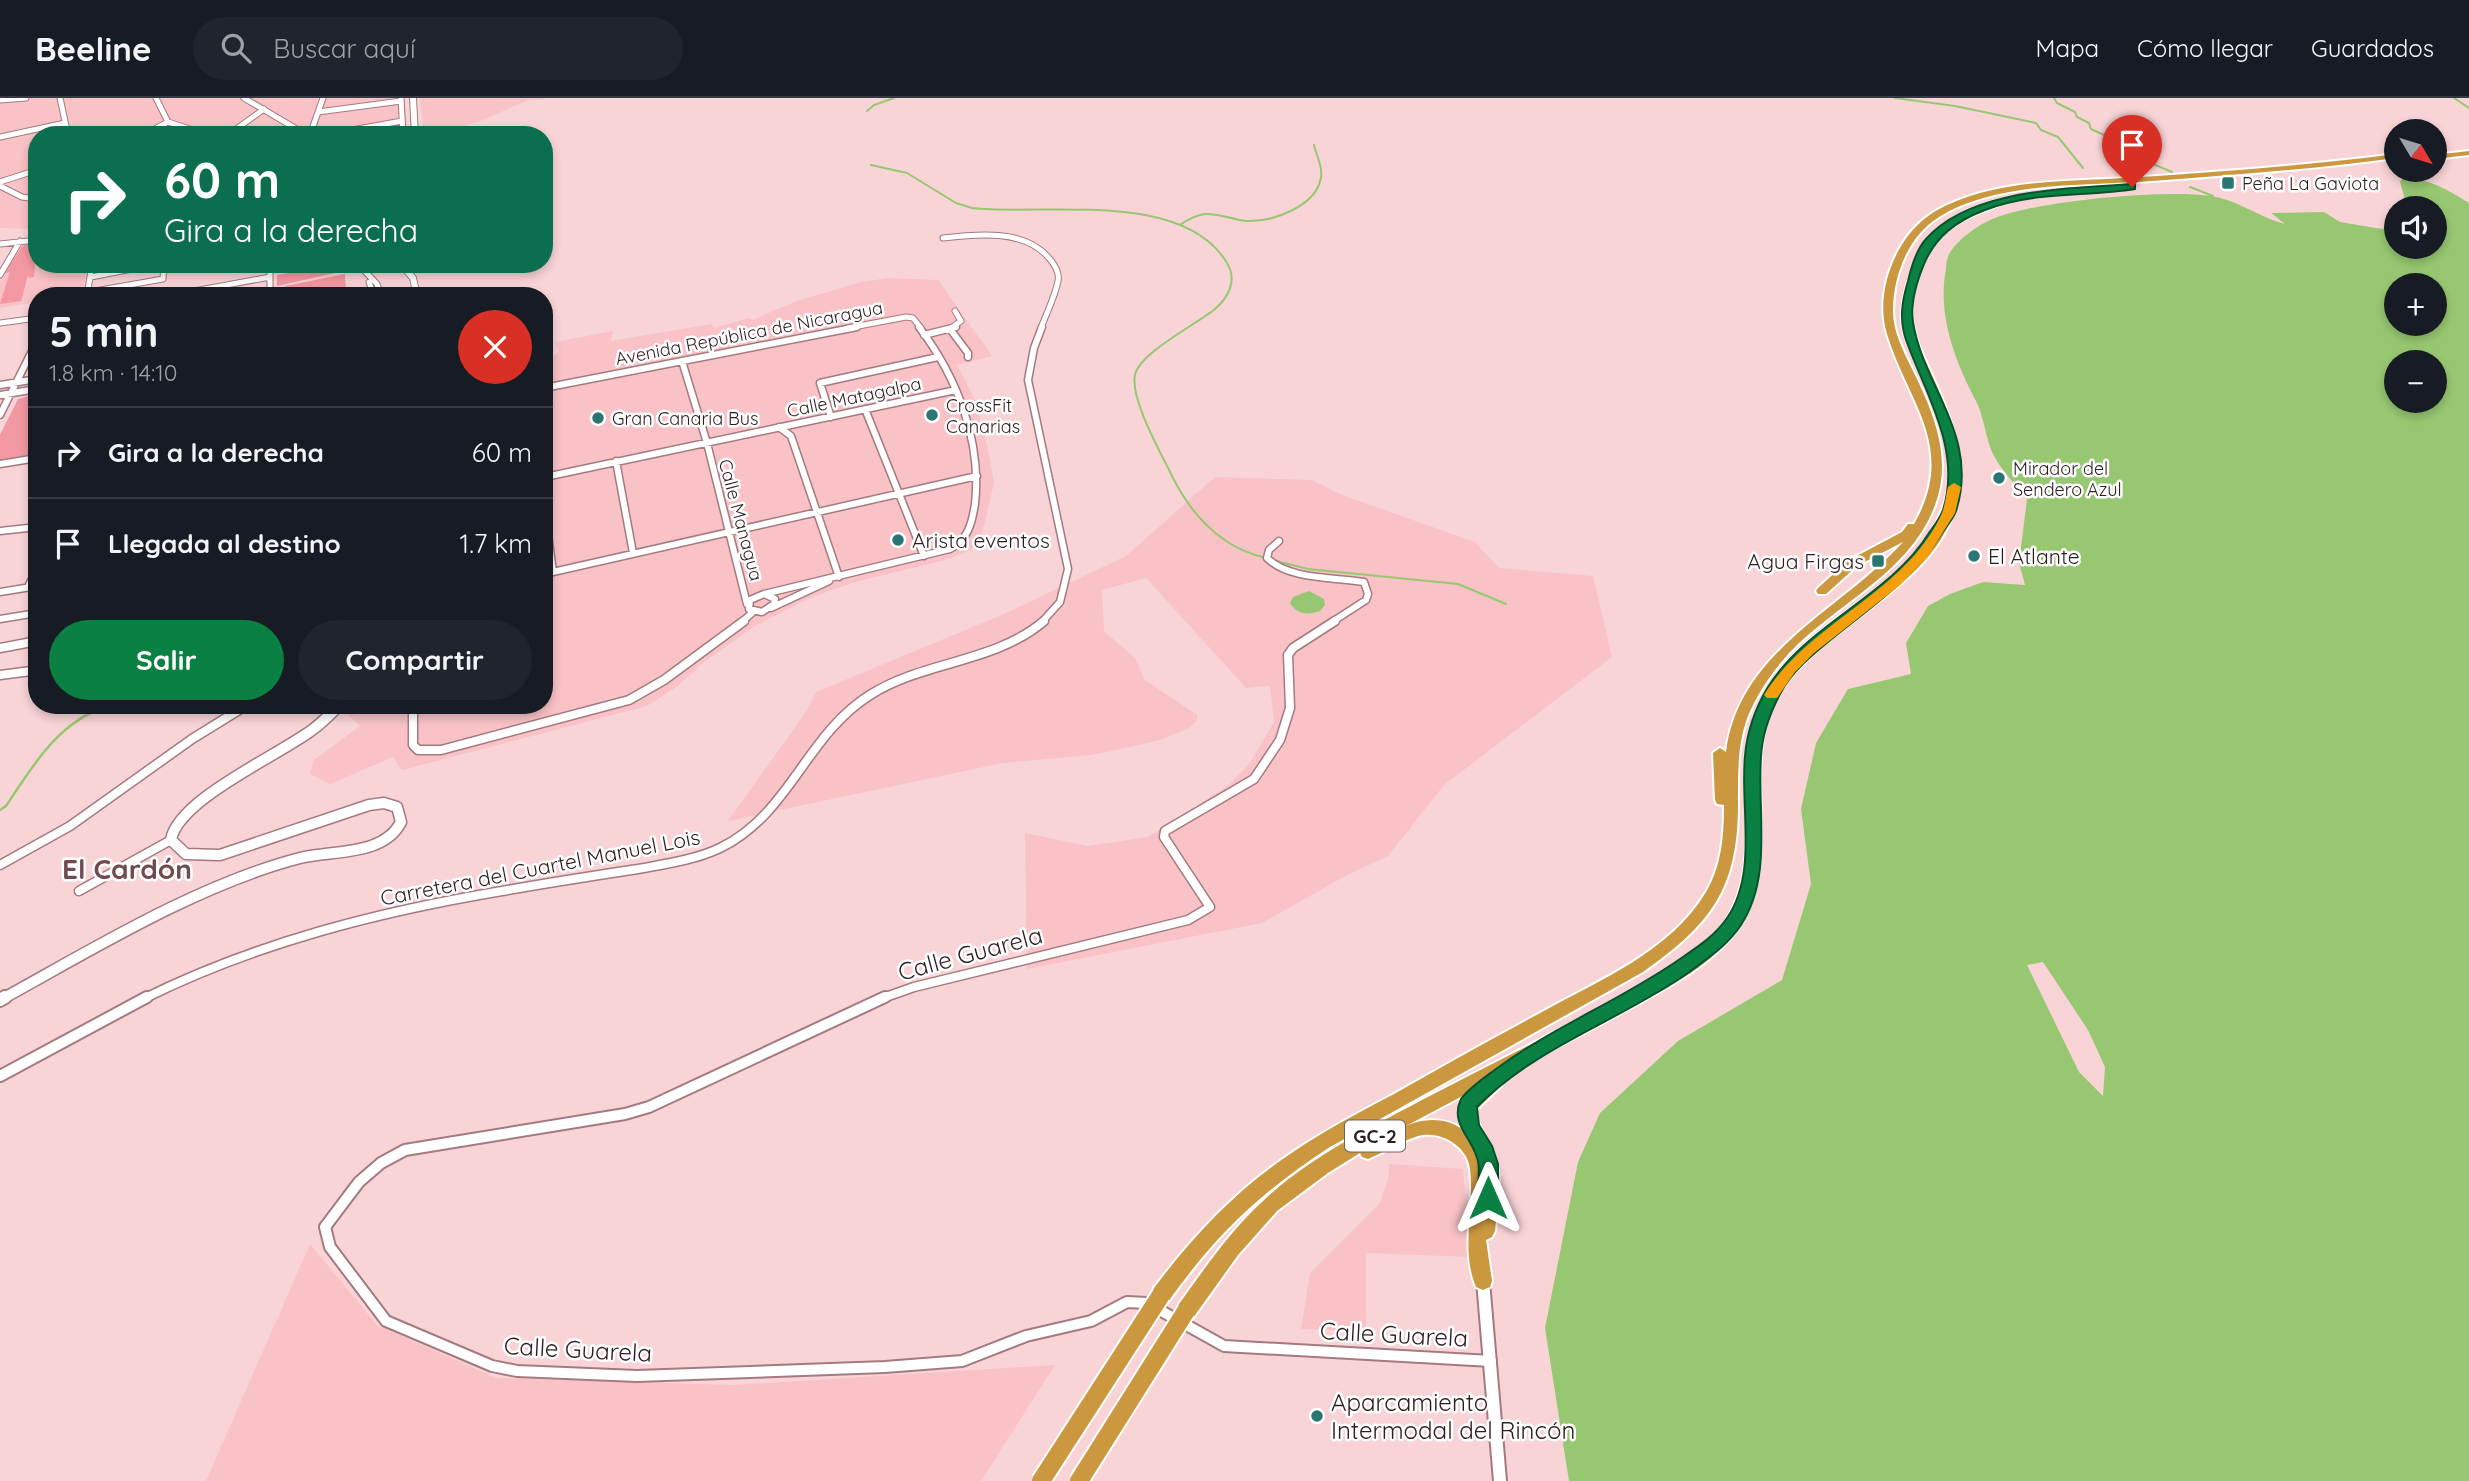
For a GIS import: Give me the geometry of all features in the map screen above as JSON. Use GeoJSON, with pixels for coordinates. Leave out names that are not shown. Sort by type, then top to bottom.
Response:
{"type":"FeatureCollection","features":[{"type":"Feature","properties":{"kind":"highway"},"geometry":{"type":"LineString","coordinates":[[2447,149],[2469,146]]}},
{"type":"Feature","properties":{"kind":"highway"},"geometry":{"type":"LineString","coordinates":[[2447,156],[2469,153]]}},
{"type":"Feature","properties":{"kind":"highway","name":"GC-2"},"geometry":{"type":"LineString","coordinates":[[1041,1481],[1161,1295],[1210,1230],[1278,1170],[1637,967],[1671,944],[1705,906],[1723,873],[1730,844],[1732,748],[1755,685],[1792,641],[1905,547],[1927,510],[1937,475],[1935,438],[1929,418],[1891,334],[1888,314],[1890,294],[1904,248],[1921,226],[1954,206],[2014,191],[2337,164],[2384,158]]}},
{"type":"Feature","properties":{"kind":"highway","name":"GC-2"},"geometry":{"type":"LineString","coordinates":[[1079,1481],[1186,1311],[1240,1239],[1282,1196],[1320,1169],[1403,1121],[1527,1057],[1656,985],[1719,942],[1736,919],[1749,889],[1753,851],[1753,755],[1759,723],[1774,691],[1790,668],[1809,650],[1894,583],[1936,536],[1949,513],[1954,486],[1954,458],[1950,433],[1911,336],[1907,319],[1908,299],[1928,242],[1939,231],[1968,213],[2002,201],[2045,194],[2300,174],[2384,164]]}},
{"type":"Feature","properties":{"kind":"highway"},"geometry":{"type":"LineString","coordinates":[[1933,388],[1945,406],[1956,434],[1963,482]]}},
{"type":"Feature","properties":{"kind":"highway"},"geometry":{"type":"LineString","coordinates":[[1822,591],[1853,563],[1906,535],[1927,510]]}},
{"type":"Feature","properties":{"kind":"highway"},"geometry":{"type":"LineString","coordinates":[[1894,583],[1911,576],[1936,550],[1951,528],[1957,512]]}},
{"type":"Feature","properties":{"kind":"highway"},"geometry":{"type":"LineString","coordinates":[[1720,752],[1723,873]]}},
{"type":"Feature","properties":{"kind":"highway"},"geometry":{"type":"LineString","coordinates":[[1483,1281],[1490,1175],[1485,1152],[1469,1127],[1466,1111],[1473,1098],[1527,1057]]}},
{"type":"Feature","properties":{"kind":"highway"},"geometry":{"type":"LineString","coordinates":[[1240,1239],[1304,1191],[1364,1152],[1412,1129],[1441,1128],[1452,1131],[1466,1142],[1479,1166],[1477,1244],[1483,1281]]}},
{"type":"Feature","properties":{"kind":"main road"},"geometry":{"type":"LineString","coordinates":[[413,98],[415,126]]}},
{"type":"Feature","properties":{"kind":"street"},"geometry":{"type":"LineString","coordinates":[[0,100],[26,98]]}},
{"type":"Feature","properties":{"kind":"street"},"geometry":{"type":"LineString","coordinates":[[60,98],[66,126]]}},
{"type":"Feature","properties":{"kind":"street"},"geometry":{"type":"LineString","coordinates":[[156,98],[167,122]]}},
{"type":"Feature","properties":{"kind":"street"},"geometry":{"type":"LineString","coordinates":[[244,98],[292,126]]}},
{"type":"Feature","properties":{"kind":"street"},"geometry":{"type":"LineString","coordinates":[[310,126],[314,125],[323,98]]}},
{"type":"Feature","properties":{"kind":"street"},"geometry":{"type":"LineString","coordinates":[[318,112],[401,100],[402,126]]}},
{"type":"Feature","properties":{"kind":"street"},"geometry":{"type":"LineString","coordinates":[[240,126],[264,109]]}},
{"type":"Feature","properties":{"kind":"street"},"geometry":{"type":"LineString","coordinates":[[374,126],[402,121]]}},
{"type":"Feature","properties":{"kind":"street"},"geometry":{"type":"LineString","coordinates":[[160,126],[167,122],[180,126]]}},
{"type":"Feature","properties":{"kind":"street"},"geometry":{"type":"LineString","coordinates":[[51,126],[65,123]]}},
{"type":"Feature","properties":{"kind":"street"},"geometry":{"type":"LineString","coordinates":[[0,137],[28,131]]}},
{"type":"Feature","properties":{"kind":"street"},"geometry":{"type":"LineString","coordinates":[[0,184],[28,173]]}},
{"type":"Feature","properties":{"kind":"street"},"geometry":{"type":"LineString","coordinates":[[0,184],[28,198]]}},
{"type":"Feature","properties":{"kind":"street","name":"Carretera del Cuartel Manuel Lois"},"geometry":{"type":"LineString","coordinates":[[0,1076],[182,980],[307,934],[469,896],[637,869],[717,850],[734,842],[765,817],[853,706],[897,682],[1003,644],[1049,617],[1065,591],[1069,578],[1068,562],[1028,380],[1034,348],[1059,279],[1058,268],[1048,254],[1018,240],[980,235],[943,238]]}},
{"type":"Feature","properties":{"kind":"street"},"geometry":{"type":"LineString","coordinates":[[1,273],[20,241]]}},
{"type":"Feature","properties":{"kind":"street"},"geometry":{"type":"LineString","coordinates":[[0,244],[28,241]]}},
{"type":"Feature","properties":{"kind":"street"},"geometry":{"type":"LineString","coordinates":[[0,258],[11,257]]}},
{"type":"Feature","properties":{"kind":"street"},"geometry":{"type":"LineString","coordinates":[[89,287],[91,273]]}},
{"type":"Feature","properties":{"kind":"street"},"geometry":{"type":"LineString","coordinates":[[91,277],[111,273]]}},
{"type":"Feature","properties":{"kind":"street"},"geometry":{"type":"LineString","coordinates":[[123,287],[163,279],[163,273]]}},
{"type":"Feature","properties":{"kind":"street"},"geometry":{"type":"LineString","coordinates":[[270,273],[270,287]]}},
{"type":"Feature","properties":{"kind":"street"},"geometry":{"type":"LineString","coordinates":[[365,273],[370,287]]}},
{"type":"Feature","properties":{"kind":"street"},"geometry":{"type":"LineString","coordinates":[[365,273],[378,287]]}},
{"type":"Feature","properties":{"kind":"street"},"geometry":{"type":"LineString","coordinates":[[216,287],[270,277]]}},
{"type":"Feature","properties":{"kind":"street"},"geometry":{"type":"LineString","coordinates":[[413,714],[413,745],[418,750],[441,750],[616,705],[637,698],[668,680],[691,659],[743,623],[751,608],[750,600],[764,594],[962,544],[968,536],[977,495],[977,476],[964,409],[924,334],[950,329],[961,321],[955,311]]}},
{"type":"Feature","properties":{"kind":"street","name":"Avenida República de Nicaragua"},"geometry":{"type":"LineString","coordinates":[[553,386],[906,317],[914,318],[924,334]]}},
{"type":"Feature","properties":{"kind":"street"},"geometry":{"type":"LineString","coordinates":[[0,323],[28,319]]}},
{"type":"Feature","properties":{"kind":"street"},"geometry":{"type":"LineString","coordinates":[[950,329],[968,353],[968,357]]}},
{"type":"Feature","properties":{"kind":"street"},"geometry":{"type":"LineString","coordinates":[[831,417],[820,383],[938,357]]}},
{"type":"Feature","properties":{"kind":"street"},"geometry":{"type":"LineString","coordinates":[[0,415],[28,359]]}},
{"type":"Feature","properties":{"kind":"street","name":"Calle Managua"},"geometry":{"type":"LineString","coordinates":[[682,360],[751,608]]}},
{"type":"Feature","properties":{"kind":"street"},"geometry":{"type":"LineString","coordinates":[[0,385],[28,381]]}},
{"type":"Feature","properties":{"kind":"street","name":"Calle Matagalpa"},"geometry":{"type":"LineString","coordinates":[[553,475],[956,390]]}},
{"type":"Feature","properties":{"kind":"street"},"geometry":{"type":"LineString","coordinates":[[0,395],[28,391]]}},
{"type":"Feature","properties":{"kind":"street"},"geometry":{"type":"LineString","coordinates":[[865,409],[924,555]]}},
{"type":"Feature","properties":{"kind":"street"},"geometry":{"type":"LineString","coordinates":[[779,427],[791,436],[837,577]]}},
{"type":"Feature","properties":{"kind":"street"},"geometry":{"type":"LineString","coordinates":[[0,464],[28,459]]}},
{"type":"Feature","properties":{"kind":"street"},"geometry":{"type":"LineString","coordinates":[[616,461],[633,553]]}},
{"type":"Feature","properties":{"kind":"street"},"geometry":{"type":"LineString","coordinates":[[553,572],[977,476]]}},
{"type":"Feature","properties":{"kind":"street"},"geometry":{"type":"LineString","coordinates":[[0,531],[28,528]]}},
{"type":"Feature","properties":{"kind":"street","name":"Calle Guarela"},"geometry":{"type":"LineString","coordinates":[[1279,541],[1269,550],[1269,563],[1286,570],[1364,582],[1368,594],[1366,600],[1293,648],[1288,655],[1290,708],[1280,740],[1254,779],[1165,831],[1164,837],[1210,907],[1188,919],[914,987],[883,998],[649,1107],[625,1114],[405,1150],[387,1156],[335,1208],[324,1227],[330,1247],[386,1321],[492,1366],[517,1371],[637,1376],[885,1367],[962,1361],[1026,1336],[1091,1321],[1119,1305],[1136,1301],[1147,1303],[1224,1346],[1491,1361]]}},
{"type":"Feature","properties":{"kind":"street"},"geometry":{"type":"LineString","coordinates":[[751,608],[769,609],[837,577]]}},
{"type":"Feature","properties":{"kind":"street"},"geometry":{"type":"LineString","coordinates":[[0,592],[28,587]]}},
{"type":"Feature","properties":{"kind":"street"},"geometry":{"type":"LineString","coordinates":[[764,594],[775,599],[769,609]]}},
{"type":"Feature","properties":{"kind":"street"},"geometry":{"type":"LineString","coordinates":[[0,619],[28,614]]}},
{"type":"Feature","properties":{"kind":"street"},"geometry":{"type":"LineString","coordinates":[[0,648],[28,643]]}},
{"type":"Feature","properties":{"kind":"street"},"geometry":{"type":"LineString","coordinates":[[0,676],[28,671]]}},
{"type":"Feature","properties":{"kind":"street"},"geometry":{"type":"LineString","coordinates":[[0,864],[70,826],[192,739],[232,714]]}},
{"type":"Feature","properties":{"kind":"street"},"geometry":{"type":"LineString","coordinates":[[0,1000],[203,893],[302,857],[379,844],[396,830],[402,815],[397,807],[384,803],[369,804],[220,855],[197,857],[183,854],[171,840],[172,830],[180,817],[197,803],[313,730],[330,714]]}},
{"type":"Feature","properties":{"kind":"street"},"geometry":{"type":"LineString","coordinates":[[79,891],[171,840]]}},
{"type":"Feature","properties":{"kind":"street"},"geometry":{"type":"LineString","coordinates":[[1483,1281],[1500,1481]]}},
{"type":"Feature","properties":{"kind":"shaded area"},"geometry":{"type":"Polygon","coordinates":[[[0,98],[405,98],[407,126],[28,126],[28,229],[0,228],[0,98]]]}},
{"type":"Feature","properties":{"kind":"shaded area"},"geometry":{"type":"Polygon","coordinates":[[[420,98],[548,98],[528,100],[465,126],[423,126],[420,98]]]}},
{"type":"Feature","properties":{"kind":"shaded area"},"geometry":{"type":"Polygon","coordinates":[[[2400,182],[2426,182],[2469,203],[2469,1481],[1569,1481],[1545,1328],[1578,1162],[1600,1113],[1678,1041],[1782,980],[1811,884],[1801,809],[1816,743],[1848,689],[1911,674],[1906,643],[1928,606],[1950,594],[1983,582],[2025,585],[2019,563],[2027,499],[1992,452],[1979,407],[1955,354],[1944,303],[1949,254],[1976,228],[2015,212],[2102,198],[2190,194],[2221,198],[2285,224],[2271,213],[2324,212],[2340,222],[2384,228],[2384,259],[2447,259],[2447,196],[2404,196],[2400,182]],[[2043,962],[2027,965],[2079,1072],[2103,1096],[2105,1067],[2088,1030],[2043,962]]]}},
{"type":"Feature","properties":{"kind":"shaded area"},"geometry":{"type":"Polygon","coordinates":[[[28,244],[28,273],[86,273],[84,286],[28,287],[28,303],[0,308],[0,280],[22,246],[28,244]]]}},
{"type":"Feature","properties":{"kind":"shaded area"},"geometry":{"type":"Polygon","coordinates":[[[28,244],[28,273],[34,273],[34,277],[29,278],[28,275],[21,301],[0,304],[10,272],[5,273],[22,246],[28,244]]]}},
{"type":"Feature","properties":{"kind":"shaded area"},"geometry":{"type":"Polygon","coordinates":[[[289,273],[335,273],[277,286],[277,275],[289,273]]]}},
{"type":"Feature","properties":{"kind":"shaded area"},"geometry":{"type":"Polygon","coordinates":[[[345,274],[346,287],[285,286],[345,274]]]}},
{"type":"Feature","properties":{"kind":"shaded area"},"geometry":{"type":"Polygon","coordinates":[[[888,278],[938,280],[992,356],[957,365],[975,400],[994,483],[980,543],[945,560],[855,582],[810,598],[753,627],[703,663],[678,686],[647,706],[402,770],[393,757],[330,784],[310,774],[314,760],[360,726],[347,714],[553,714],[553,356],[559,352],[555,342],[613,331],[611,341],[712,324],[714,328],[749,318],[752,320],[797,301],[861,282],[888,278]]]}},
{"type":"Feature","properties":{"kind":"shaded area"},"geometry":{"type":"Polygon","coordinates":[[[28,396],[28,456],[0,460],[0,435],[18,399],[28,396]]]}},
{"type":"Feature","properties":{"kind":"shaded area"},"geometry":{"type":"Polygon","coordinates":[[[1215,477],[1312,480],[1342,495],[1475,542],[1499,568],[1593,576],[1612,657],[1444,785],[1388,856],[1347,875],[1262,923],[1027,969],[1025,833],[1088,846],[1148,837],[1229,785],[1250,763],[1274,722],[1270,686],[1246,688],[1146,578],[1102,590],[1104,631],[1135,658],[1145,680],[1197,715],[1197,721],[1189,728],[1160,740],[1116,750],[1091,755],[1003,763],[728,821],[806,712],[816,692],[1004,614],[1126,556],[1215,477]]]}},
{"type":"Feature","properties":{"kind":"shaded area"},"geometry":{"type":"Polygon","coordinates":[[[1309,591],[1324,599],[1325,605],[1320,611],[1299,612],[1290,603],[1293,597],[1309,591]]]}},
{"type":"Feature","properties":{"kind":"shaded area"},"geometry":{"type":"Polygon","coordinates":[[[1389,1164],[1463,1169],[1471,1257],[1366,1253],[1366,1331],[1301,1329],[1310,1273],[1380,1203],[1389,1175],[1389,1164]]]}},
{"type":"Feature","properties":{"kind":"shaded area"},"geometry":{"type":"Polygon","coordinates":[[[310,1244],[377,1325],[496,1378],[732,1385],[1055,1365],[981,1481],[206,1481],[310,1244]]]}},
{"type":"Feature","properties":{"kind":"waterway"},"geometry":{"type":"LineString","coordinates":[[867,111],[874,105],[894,98]]}},
{"type":"Feature","properties":{"kind":"waterway"},"geometry":{"type":"LineString","coordinates":[[1895,98],[1955,106],[2036,123],[2041,130],[2058,137],[2083,168]]}},
{"type":"Feature","properties":{"kind":"waterway"},"geometry":{"type":"LineString","coordinates":[[2054,98],[2057,103],[2089,123],[2091,129],[2104,135],[2115,148],[2172,172]]}},
{"type":"Feature","properties":{"kind":"waterway"},"geometry":{"type":"LineString","coordinates":[[2454,98],[2469,108]]}},
{"type":"Feature","properties":{"kind":"waterway"},"geometry":{"type":"LineString","coordinates":[[1180,225],[1205,214],[1247,221],[1269,219],[1303,204],[1318,187],[1321,177],[1314,145]]}},
{"type":"Feature","properties":{"kind":"waterway"},"geometry":{"type":"LineString","coordinates":[[871,165],[907,173],[956,203],[972,208],[1110,211],[1146,215],[1180,225]]}},
{"type":"Feature","properties":{"kind":"waterway"},"geometry":{"type":"LineString","coordinates":[[2190,187],[2213,196]]}},
{"type":"Feature","properties":{"kind":"waterway"},"geometry":{"type":"LineString","coordinates":[[1180,225],[1206,240],[1227,263],[1232,281],[1225,299],[1215,309],[1157,348],[1139,366],[1135,375],[1137,398],[1173,478],[1190,506],[1210,529],[1223,539],[1266,558]]}},
{"type":"Feature","properties":{"kind":"waterway"},"geometry":{"type":"LineString","coordinates":[[1276,561],[1308,569],[1458,584],[1506,604]]}},
{"type":"Feature","properties":{"kind":"waterway"},"geometry":{"type":"LineString","coordinates":[[0,810],[6,806],[49,746],[61,733],[88,714]]}},
{"type":"Feature","properties":{"kind":"slow traffic"},"geometry":{"type":"LineString","coordinates":[[1772,695],[1790,668],[1809,650],[1894,583],[1923,553],[1949,513],[1954,487]]}},
{"type":"Feature","properties":{"kind":"place","name":"Peña La Gaviota"},"geometry":{"type":"Point","coordinates":[2228,183]}},
{"type":"Feature","properties":{"kind":"place","name":"CrossFit Canarias"},"geometry":{"type":"Point","coordinates":[932,415]}},
{"type":"Feature","properties":{"kind":"place","name":"Gran Canaria Bus"},"geometry":{"type":"Point","coordinates":[598,418]}},
{"type":"Feature","properties":{"kind":"place","name":"Mirador del Sendero Azul"},"geometry":{"type":"Point","coordinates":[1999,478]}},
{"type":"Feature","properties":{"kind":"place","name":"Arista eventos"},"geometry":{"type":"Point","coordinates":[898,540]}},
{"type":"Feature","properties":{"kind":"place","name":"El Atlante"},"geometry":{"type":"Point","coordinates":[1974,556]}},
{"type":"Feature","properties":{"kind":"place","name":"Agua Firgas"},"geometry":{"type":"Point","coordinates":[1878,561]}},
{"type":"Feature","properties":{"kind":"place","name":"Aparcamiento Intermodal del Rincón"},"geometry":{"type":"Point","coordinates":[1317,1416]}},
{"type":"Feature","properties":{"kind":"district","name":"El Cardón"},"geometry":{"type":"Point","coordinates":[127,868]}},
{"type":"Feature","properties":{"kind":"route"},"geometry":{"type":"LineString","coordinates":[[1488,1198],[1488,1164],[1485,1152],[1469,1127],[1466,1111],[1468,1105],[1473,1098],[1527,1057],[1656,985],[1695,961],[1719,942],[1736,919],[1749,889],[1753,851],[1753,755],[1759,723],[1774,691],[1790,668],[1809,650],[1894,583],[1923,553],[1949,513],[1954,486],[1954,458],[1950,433],[1911,336],[1907,319],[1908,299],[1928,242],[1939,231],[1968,213],[2002,201],[2045,194],[2132,187]]}}]}
